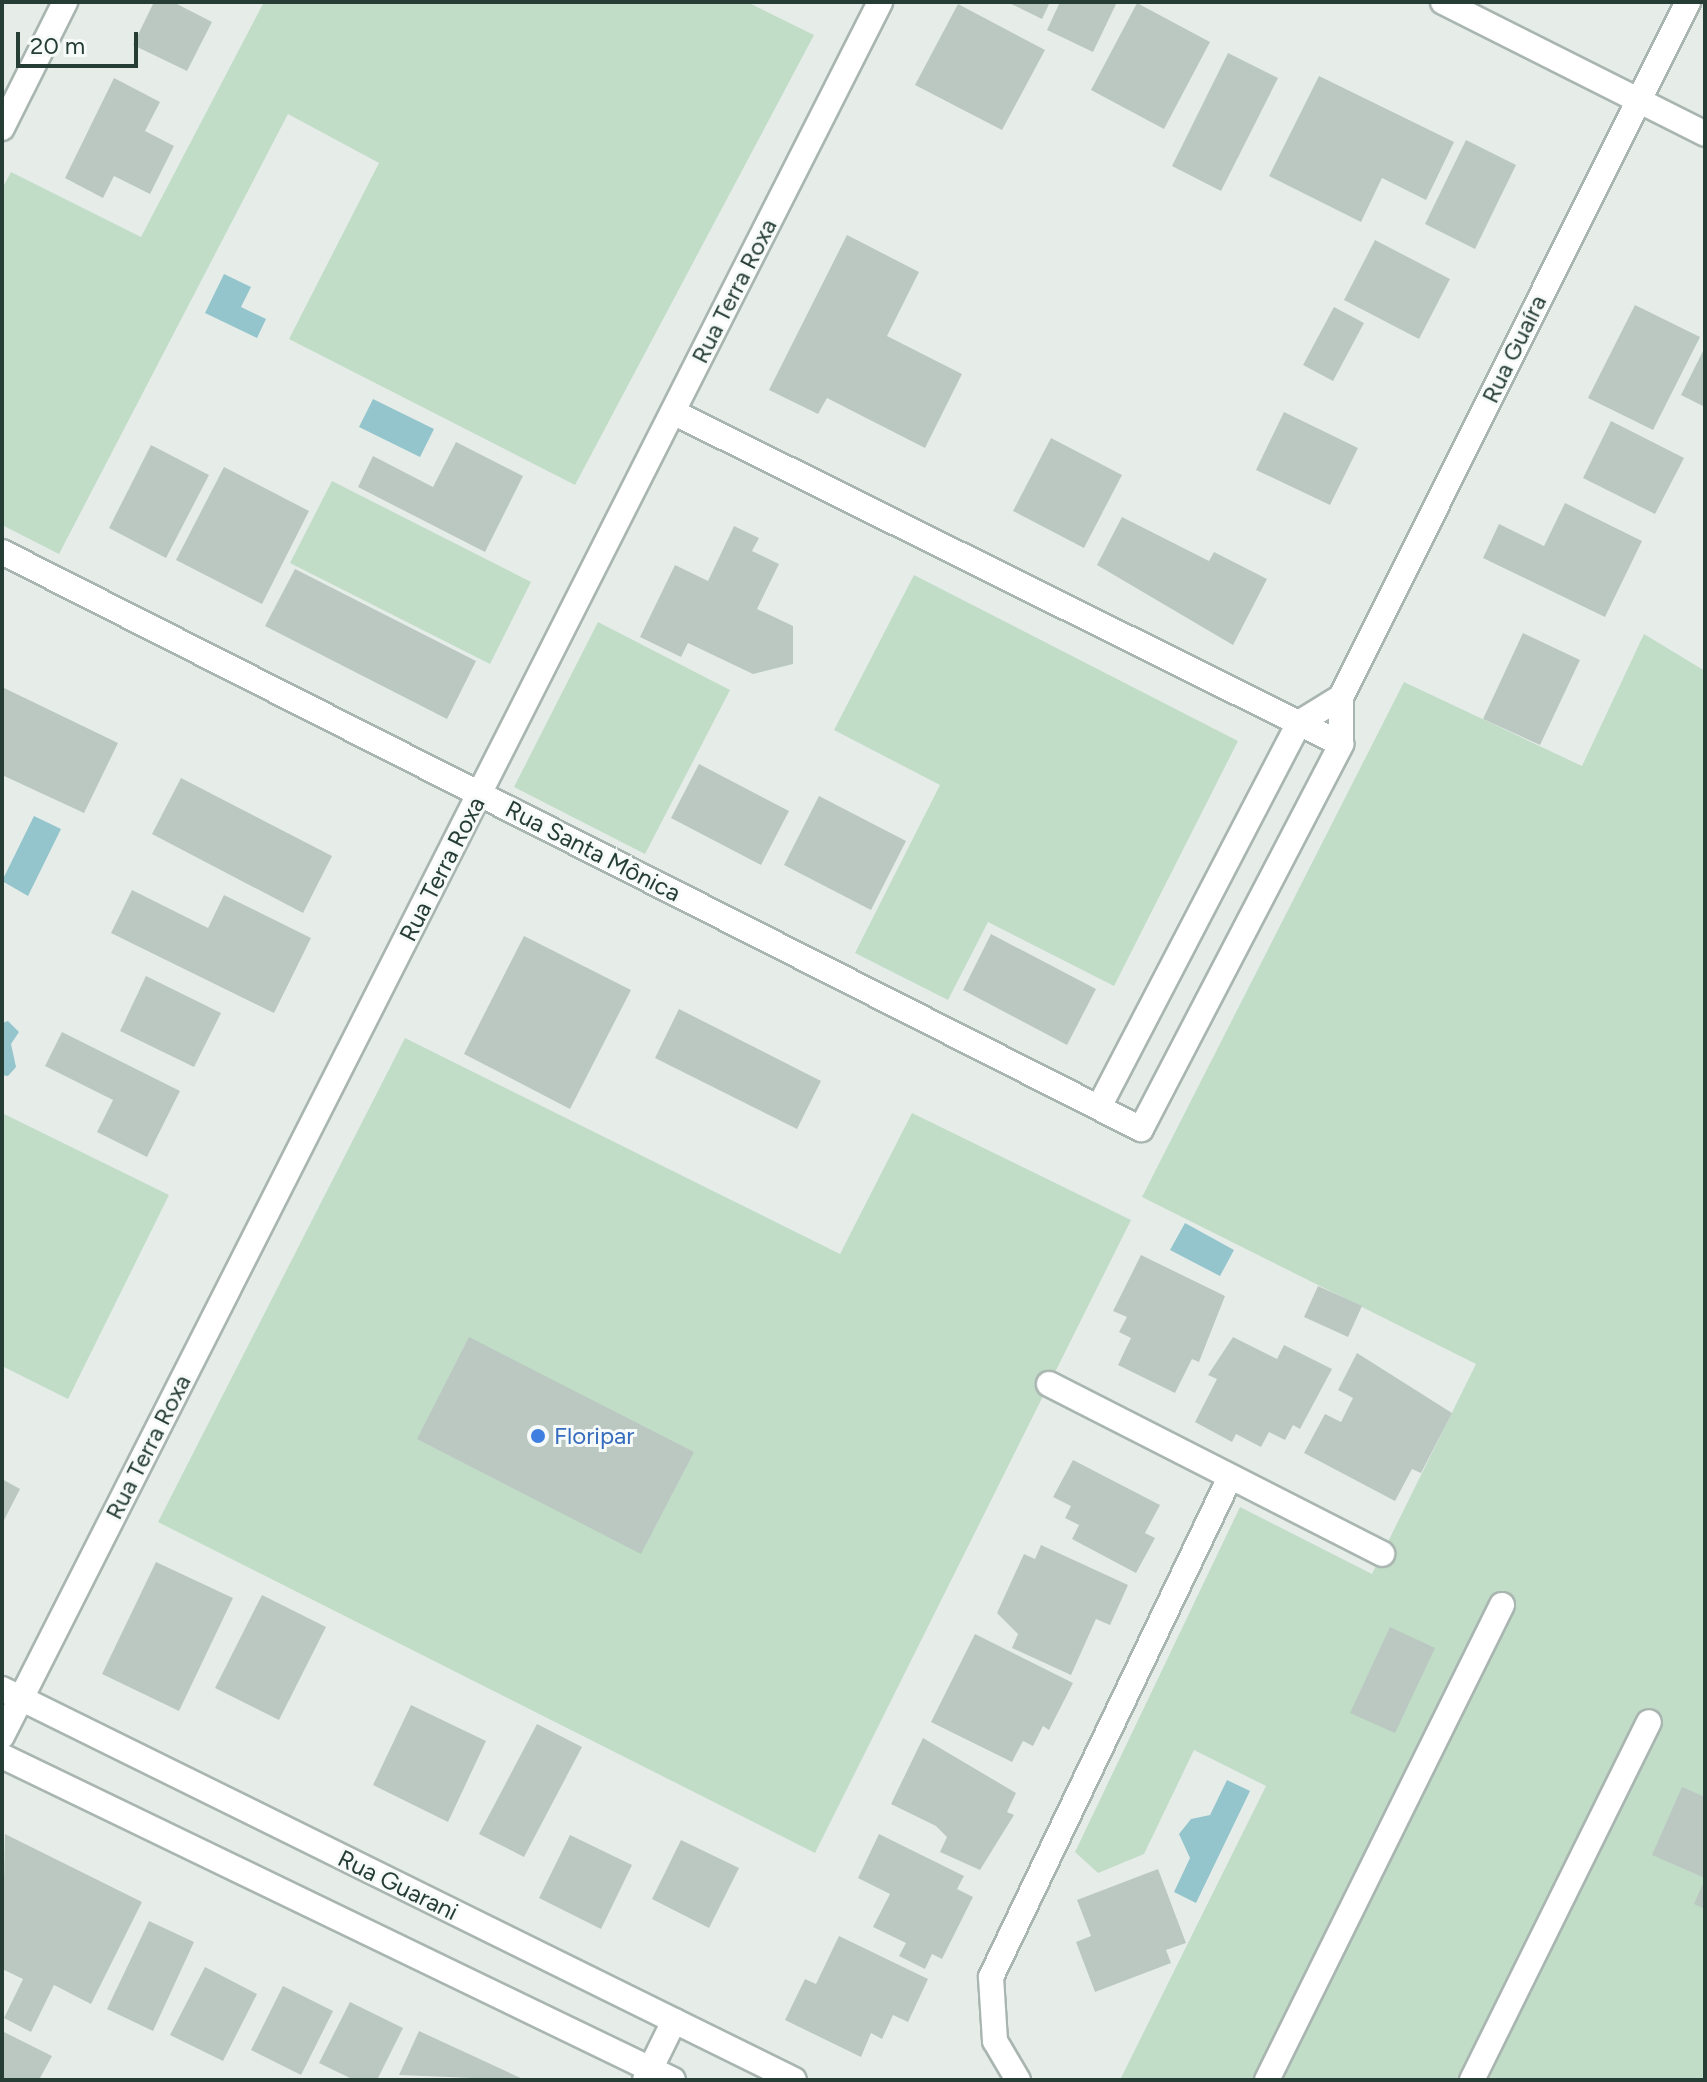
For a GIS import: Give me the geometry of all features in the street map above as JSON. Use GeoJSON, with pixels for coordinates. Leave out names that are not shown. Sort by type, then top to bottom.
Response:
{"type":"FeatureCollection","features":[{"type":"Feature","properties":{"kind":"street"},"geometry":{"type":"LineString","coordinates":[[2,128],[65,2]]}},
{"type":"Feature","properties":{"kind":"street","name":"Rua Terra Roxa"},"geometry":{"type":"LineString","coordinates":[[2,1736],[11,1694],[480,794],[880,2]]}},
{"type":"Feature","properties":{"kind":"street"},"geometry":{"type":"LineString","coordinates":[[1443,2],[1705,134]]}},
{"type":"Feature","properties":{"kind":"street","name":"Rua Guaíra"},"geometry":{"type":"LineString","coordinates":[[1341,744],[1341,697],[1688,2]]}},
{"type":"Feature","properties":{"kind":"street"},"geometry":{"type":"LineString","coordinates":[[673,412],[1341,744]]}},
{"type":"Feature","properties":{"kind":"street","name":"Rua Santa Mônica"},"geometry":{"type":"LineString","coordinates":[[2,552],[1141,1129],[1341,744]]}},
{"type":"Feature","properties":{"kind":"street"},"geometry":{"type":"LineString","coordinates":[[1099,1107],[1299,723],[1341,697]]}},
{"type":"Feature","properties":{"kind":"street"},"geometry":{"type":"LineString","coordinates":[[1049,1384],[1382,1554]]}},
{"type":"Feature","properties":{"kind":"street"},"geometry":{"type":"LineString","coordinates":[[1018,2080],[995,2041],[991,1977],[1230,1477]]}},
{"type":"Feature","properties":{"kind":"street"},"geometry":{"type":"LineString","coordinates":[[1267,2080],[1502,1605]]}},
{"type":"Feature","properties":{"kind":"street","name":"Rua Guarani"},"geometry":{"type":"LineString","coordinates":[[11,1694],[794,2080]]}},
{"type":"Feature","properties":{"kind":"street"},"geometry":{"type":"LineString","coordinates":[[1472,2080],[1649,1722]]}},
{"type":"Feature","properties":{"kind":"street"},"geometry":{"type":"LineString","coordinates":[[2,1756],[648,2074],[673,2080]]}},
{"type":"Feature","properties":{"kind":"street"},"geometry":{"type":"LineString","coordinates":[[648,2074],[674,2021]]}},
{"type":"Feature","properties":{"kind":"green space"},"geometry":{"type":"Polygon","coordinates":[[[264,2],[747,2],[814,35],[575,485],[289,339],[379,163],[288,114],[59,554],[2,525],[2,189],[11,172],[141,237],[264,2]]]}},
{"type":"Feature","properties":{"kind":"green space"},"geometry":{"type":"Polygon","coordinates":[[[332,481],[531,582],[490,664],[290,563],[332,481]]]}},
{"type":"Feature","properties":{"kind":"green space"},"geometry":{"type":"Polygon","coordinates":[[[914,575],[1238,741],[1114,986],[988,922],[948,1000],[855,953],[940,785],[834,730],[914,575]]]}},
{"type":"Feature","properties":{"kind":"green space"},"geometry":{"type":"Polygon","coordinates":[[[598,622],[730,690],[645,854],[514,787],[598,622]]]}},
{"type":"Feature","properties":{"kind":"green space"},"geometry":{"type":"Polygon","coordinates":[[[1644,634],[1705,671],[1705,2080],[1120,2080],[1266,1786],[1194,1750],[1144,1854],[1098,1873],[1075,1852],[1240,1507],[1372,1574],[1476,1364],[1142,1197],[1404,682],[1582,766],[1644,634]]]}},
{"type":"Feature","properties":{"kind":"green space"},"geometry":{"type":"Polygon","coordinates":[[[405,1038],[840,1254],[912,1113],[1131,1220],[815,1853],[158,1522],[405,1038]]]}},
{"type":"Feature","properties":{"kind":"green space"},"geometry":{"type":"Polygon","coordinates":[[[2,1113],[169,1195],[68,1399],[2,1366],[2,1113]]]}},
{"type":"Feature","properties":{"kind":"water"},"geometry":{"type":"Polygon","coordinates":[[[224,274],[251,287],[241,307],[266,319],[257,338],[205,313],[224,274]]]}},
{"type":"Feature","properties":{"kind":"water"},"geometry":{"type":"Polygon","coordinates":[[[373,399],[434,429],[420,457],[359,427],[373,399]]]}},
{"type":"Feature","properties":{"kind":"water"},"geometry":{"type":"Polygon","coordinates":[[[34,816],[61,829],[28,896],[2,881],[34,816]]]}},
{"type":"Feature","properties":{"kind":"water"},"geometry":{"type":"Polygon","coordinates":[[[8,1021],[19,1032],[11,1044],[16,1067],[8,1076],[2,1075],[2,1023],[8,1021]]]}},
{"type":"Feature","properties":{"kind":"water"},"geometry":{"type":"Polygon","coordinates":[[[1185,1223],[1234,1250],[1220,1276],[1170,1250],[1185,1223]]]}},
{"type":"Feature","properties":{"kind":"water"},"geometry":{"type":"Polygon","coordinates":[[[1227,1780],[1250,1791],[1196,1903],[1174,1892],[1190,1858],[1179,1834],[1191,1819],[1210,1815],[1227,1780]]]}},
{"type":"Feature","properties":{"kind":"building"},"geometry":{"type":"Polygon","coordinates":[[[154,2],[173,2],[212,22],[187,71],[133,45],[154,2]]]}},
{"type":"Feature","properties":{"kind":"building"},"geometry":{"type":"Polygon","coordinates":[[[1007,2],[1050,2],[1042,19],[1007,2]]]}},
{"type":"Feature","properties":{"kind":"building"},"geometry":{"type":"Polygon","coordinates":[[[1060,2],[1117,2],[1093,52],[1047,30],[1060,2]]]}},
{"type":"Feature","properties":{"kind":"building"},"geometry":{"type":"Polygon","coordinates":[[[1137,3],[1210,42],[1164,129],[1091,90],[1137,3]]]}},
{"type":"Feature","properties":{"kind":"building"},"geometry":{"type":"Polygon","coordinates":[[[958,4],[1045,50],[1002,130],[915,85],[958,4]]]}},
{"type":"Feature","properties":{"kind":"building"},"geometry":{"type":"Polygon","coordinates":[[[1228,53],[1278,78],[1221,191],[1172,166],[1228,53]]]}},
{"type":"Feature","properties":{"kind":"building"},"geometry":{"type":"Polygon","coordinates":[[[1319,76],[1454,142],[1426,200],[1382,178],[1361,222],[1269,176],[1319,76]]]}},
{"type":"Feature","properties":{"kind":"building"},"geometry":{"type":"Polygon","coordinates":[[[114,78],[160,102],[145,131],[174,146],[150,194],[114,176],[103,198],[65,178],[114,78]]]}},
{"type":"Feature","properties":{"kind":"building"},"geometry":{"type":"Polygon","coordinates":[[[1466,140],[1516,165],[1475,249],[1425,224],[1466,140]]]}},
{"type":"Feature","properties":{"kind":"building"},"geometry":{"type":"Polygon","coordinates":[[[847,235],[919,272],[887,336],[962,374],[925,448],[827,398],[818,414],[769,390],[847,235]]]}},
{"type":"Feature","properties":{"kind":"building"},"geometry":{"type":"Polygon","coordinates":[[[1375,240],[1450,279],[1419,339],[1344,300],[1375,240]]]}},
{"type":"Feature","properties":{"kind":"building"},"geometry":{"type":"Polygon","coordinates":[[[1635,305],[1700,337],[1653,430],[1588,398],[1635,305]]]}},
{"type":"Feature","properties":{"kind":"building"},"geometry":{"type":"Polygon","coordinates":[[[1334,307],[1364,323],[1333,381],[1303,365],[1334,307]]]}},
{"type":"Feature","properties":{"kind":"building"},"geometry":{"type":"Polygon","coordinates":[[[1705,347],[1705,407],[1681,395],[1705,347]]]}},
{"type":"Feature","properties":{"kind":"building"},"geometry":{"type":"Polygon","coordinates":[[[1284,412],[1358,448],[1330,505],[1256,470],[1284,412]]]}},
{"type":"Feature","properties":{"kind":"building"},"geometry":{"type":"Polygon","coordinates":[[[1611,421],[1684,458],[1655,514],[1583,478],[1611,421]]]}},
{"type":"Feature","properties":{"kind":"building"},"geometry":{"type":"Polygon","coordinates":[[[1051,438],[1122,475],[1084,548],[1013,511],[1051,438]]]}},
{"type":"Feature","properties":{"kind":"building"},"geometry":{"type":"Polygon","coordinates":[[[456,442],[523,476],[485,552],[358,487],[373,456],[433,487],[456,442]]]}},
{"type":"Feature","properties":{"kind":"building"},"geometry":{"type":"Polygon","coordinates":[[[151,445],[209,475],[166,558],[109,528],[151,445]]]}},
{"type":"Feature","properties":{"kind":"building"},"geometry":{"type":"Polygon","coordinates":[[[224,467],[309,511],[262,604],[176,560],[224,467]]]}},
{"type":"Feature","properties":{"kind":"building"},"geometry":{"type":"Polygon","coordinates":[[[1565,503],[1642,541],[1605,617],[1483,558],[1499,524],[1544,546],[1565,503]]]}},
{"type":"Feature","properties":{"kind":"building"},"geometry":{"type":"Polygon","coordinates":[[[1122,517],[1209,561],[1214,552],[1267,579],[1233,645],[1097,565],[1122,517]]]}},
{"type":"Feature","properties":{"kind":"building"},"geometry":{"type":"Polygon","coordinates":[[[734,526],[759,538],[752,551],[779,564],[757,609],[793,626],[793,664],[753,674],[688,643],[681,657],[640,637],[675,565],[708,581],[734,526]]]}},
{"type":"Feature","properties":{"kind":"building"},"geometry":{"type":"Polygon","coordinates":[[[295,569],[476,661],[447,719],[265,626],[295,569]]]}},
{"type":"Feature","properties":{"kind":"building"},"geometry":{"type":"Polygon","coordinates":[[[1523,633],[1580,660],[1540,745],[1483,719],[1523,633]]]}},
{"type":"Feature","properties":{"kind":"building"},"geometry":{"type":"Polygon","coordinates":[[[2,687],[118,743],[84,813],[2,775],[2,687]]]}},
{"type":"Feature","properties":{"kind":"building"},"geometry":{"type":"Polygon","coordinates":[[[699,764],[789,811],[761,865],[671,818],[699,764]]]}},
{"type":"Feature","properties":{"kind":"building"},"geometry":{"type":"Polygon","coordinates":[[[181,778],[332,856],[303,913],[152,834],[181,778]]]}},
{"type":"Feature","properties":{"kind":"building"},"geometry":{"type":"Polygon","coordinates":[[[819,796],[906,841],[871,910],[784,865],[819,796]]]}},
{"type":"Feature","properties":{"kind":"building"},"geometry":{"type":"Polygon","coordinates":[[[132,890],[208,928],[224,895],[311,938],[274,1013],[111,933],[132,890]]]}},
{"type":"Feature","properties":{"kind":"building"},"geometry":{"type":"Polygon","coordinates":[[[991,934],[1096,989],[1067,1045],[963,990],[991,934]]]}},
{"type":"Feature","properties":{"kind":"building"},"geometry":{"type":"Polygon","coordinates":[[[524,936],[631,990],[570,1109],[464,1054],[524,936]]]}},
{"type":"Feature","properties":{"kind":"building"},"geometry":{"type":"Polygon","coordinates":[[[146,976],[221,1013],[194,1067],[120,1031],[146,976]]]}},
{"type":"Feature","properties":{"kind":"building"},"geometry":{"type":"Polygon","coordinates":[[[679,1009],[821,1081],[797,1129],[655,1058],[679,1009]]]}},
{"type":"Feature","properties":{"kind":"building"},"geometry":{"type":"Polygon","coordinates":[[[62,1032],[180,1091],[147,1157],[97,1132],[113,1100],[45,1066],[62,1032]]]}},
{"type":"Feature","properties":{"kind":"building"},"geometry":{"type":"Polygon","coordinates":[[[1141,1255],[1225,1296],[1199,1362],[1192,1359],[1175,1393],[1118,1365],[1131,1338],[1119,1332],[1127,1317],[1113,1311],[1141,1255]]]}},
{"type":"Feature","properties":{"kind":"building"},"geometry":{"type":"Polygon","coordinates":[[[1318,1286],[1362,1306],[1348,1337],[1304,1317],[1318,1286]]]}},
{"type":"Feature","properties":{"kind":"building"},"geometry":{"type":"Polygon","coordinates":[[[469,1337],[694,1452],[641,1554],[417,1439],[469,1337]]]}},
{"type":"Feature","properties":{"kind":"building"},"geometry":{"type":"Polygon","coordinates":[[[1233,1337],[1277,1359],[1284,1345],[1332,1369],[1300,1429],[1293,1425],[1285,1440],[1269,1432],[1261,1447],[1236,1434],[1232,1442],[1195,1422],[1217,1379],[1208,1375],[1233,1337]]]}},
{"type":"Feature","properties":{"kind":"building"},"geometry":{"type":"Polygon","coordinates":[[[1357,1353],[1452,1413],[1421,1473],[1412,1469],[1395,1501],[1304,1453],[1325,1414],[1341,1422],[1353,1398],[1338,1390],[1357,1353]]]}},
{"type":"Feature","properties":{"kind":"building"},"geometry":{"type":"Polygon","coordinates":[[[1073,1460],[1160,1505],[1145,1533],[1155,1538],[1136,1573],[1072,1539],[1079,1525],[1065,1518],[1071,1506],[1053,1497],[1073,1460]]]}},
{"type":"Feature","properties":{"kind":"building"},"geometry":{"type":"Polygon","coordinates":[[[2,1479],[20,1489],[2,1524],[2,1479]]]}},
{"type":"Feature","properties":{"kind":"building"},"geometry":{"type":"Polygon","coordinates":[[[1041,1545],[1128,1585],[1110,1625],[1096,1619],[1071,1675],[1012,1648],[1018,1634],[997,1613],[1024,1554],[1035,1559],[1041,1545]]]}},
{"type":"Feature","properties":{"kind":"building"},"geometry":{"type":"Polygon","coordinates":[[[156,1562],[233,1598],[179,1711],[102,1674],[156,1562]]]}},
{"type":"Feature","properties":{"kind":"building"},"geometry":{"type":"Polygon","coordinates":[[[262,1595],[326,1627],[279,1720],[215,1688],[262,1595]]]}},
{"type":"Feature","properties":{"kind":"building"},"geometry":{"type":"Polygon","coordinates":[[[1390,1627],[1435,1648],[1395,1733],[1350,1713],[1390,1627]]]}},
{"type":"Feature","properties":{"kind":"building"},"geometry":{"type":"Polygon","coordinates":[[[975,1634],[1073,1683],[1049,1730],[1043,1726],[1033,1746],[1023,1741],[1012,1762],[931,1722],[975,1634]]]}},
{"type":"Feature","properties":{"kind":"building"},"geometry":{"type":"Polygon","coordinates":[[[411,1705],[486,1741],[448,1822],[373,1785],[411,1705]]]}},
{"type":"Feature","properties":{"kind":"building"},"geometry":{"type":"Polygon","coordinates":[[[537,1724],[582,1747],[524,1857],[479,1834],[537,1724]]]}},
{"type":"Feature","properties":{"kind":"building"},"geometry":{"type":"Polygon","coordinates":[[[923,1738],[1016,1793],[1007,1812],[1014,1815],[980,1870],[940,1852],[947,1837],[936,1826],[891,1804],[923,1738]]]}},
{"type":"Feature","properties":{"kind":"building"},"geometry":{"type":"Polygon","coordinates":[[[1682,1787],[1705,1797],[1705,1878],[1652,1855],[1682,1787]]]}},
{"type":"Feature","properties":{"kind":"building"},"geometry":{"type":"Polygon","coordinates":[[[5,1834],[142,1902],[91,2004],[54,1985],[31,2032],[4,2018],[23,1979],[2,1969],[5,1834]]]}},
{"type":"Feature","properties":{"kind":"building"},"geometry":{"type":"Polygon","coordinates":[[[879,1834],[964,1876],[957,1889],[973,1897],[942,1959],[932,1954],[925,1969],[899,1956],[906,1943],[873,1927],[890,1894],[858,1878],[879,1834]]]}},
{"type":"Feature","properties":{"kind":"building"},"geometry":{"type":"Polygon","coordinates":[[[570,1835],[632,1865],[601,1929],[539,1898],[570,1835]]]}},
{"type":"Feature","properties":{"kind":"building"},"geometry":{"type":"Polygon","coordinates":[[[681,1840],[739,1868],[709,1928],[652,1899],[681,1840]]]}},
{"type":"Feature","properties":{"kind":"building"},"geometry":{"type":"Polygon","coordinates":[[[1158,1869],[1186,1943],[1166,1950],[1171,1963],[1095,1992],[1076,1942],[1091,1936],[1077,1900],[1158,1869]]]}},
{"type":"Feature","properties":{"kind":"building"},"geometry":{"type":"Polygon","coordinates":[[[1705,1879],[1705,1909],[1694,1904],[1705,1879]]]}},
{"type":"Feature","properties":{"kind":"building"},"geometry":{"type":"Polygon","coordinates":[[[149,1921],[194,1942],[153,2031],[107,2009],[149,1921]]]}},
{"type":"Feature","properties":{"kind":"building"},"geometry":{"type":"Polygon","coordinates":[[[839,1936],[928,1979],[908,2022],[893,2015],[882,2039],[871,2033],[861,2057],[785,2020],[805,1979],[816,1984],[839,1936]]]}},
{"type":"Feature","properties":{"kind":"building"},"geometry":{"type":"Polygon","coordinates":[[[205,1967],[257,1994],[223,2061],[170,2035],[205,1967]]]}},
{"type":"Feature","properties":{"kind":"building"},"geometry":{"type":"Polygon","coordinates":[[[283,1986],[333,2011],[301,2075],[251,2050],[283,1986]]]}},
{"type":"Feature","properties":{"kind":"building"},"geometry":{"type":"Polygon","coordinates":[[[350,2002],[403,2028],[377,2080],[354,2080],[319,2063],[350,2002]]]}},
{"type":"Feature","properties":{"kind":"building"},"geometry":{"type":"Polygon","coordinates":[[[2,2031],[52,2056],[39,2080],[2,2080],[2,2031]]]}},
{"type":"Feature","properties":{"kind":"building"},"geometry":{"type":"Polygon","coordinates":[[[419,2031],[525,2080],[399,2075],[419,2031]]]}},
{"type":"Feature","properties":{"kind":"place","name":"Floripar"},"geometry":{"type":"Point","coordinates":[538,1436]}}]}
